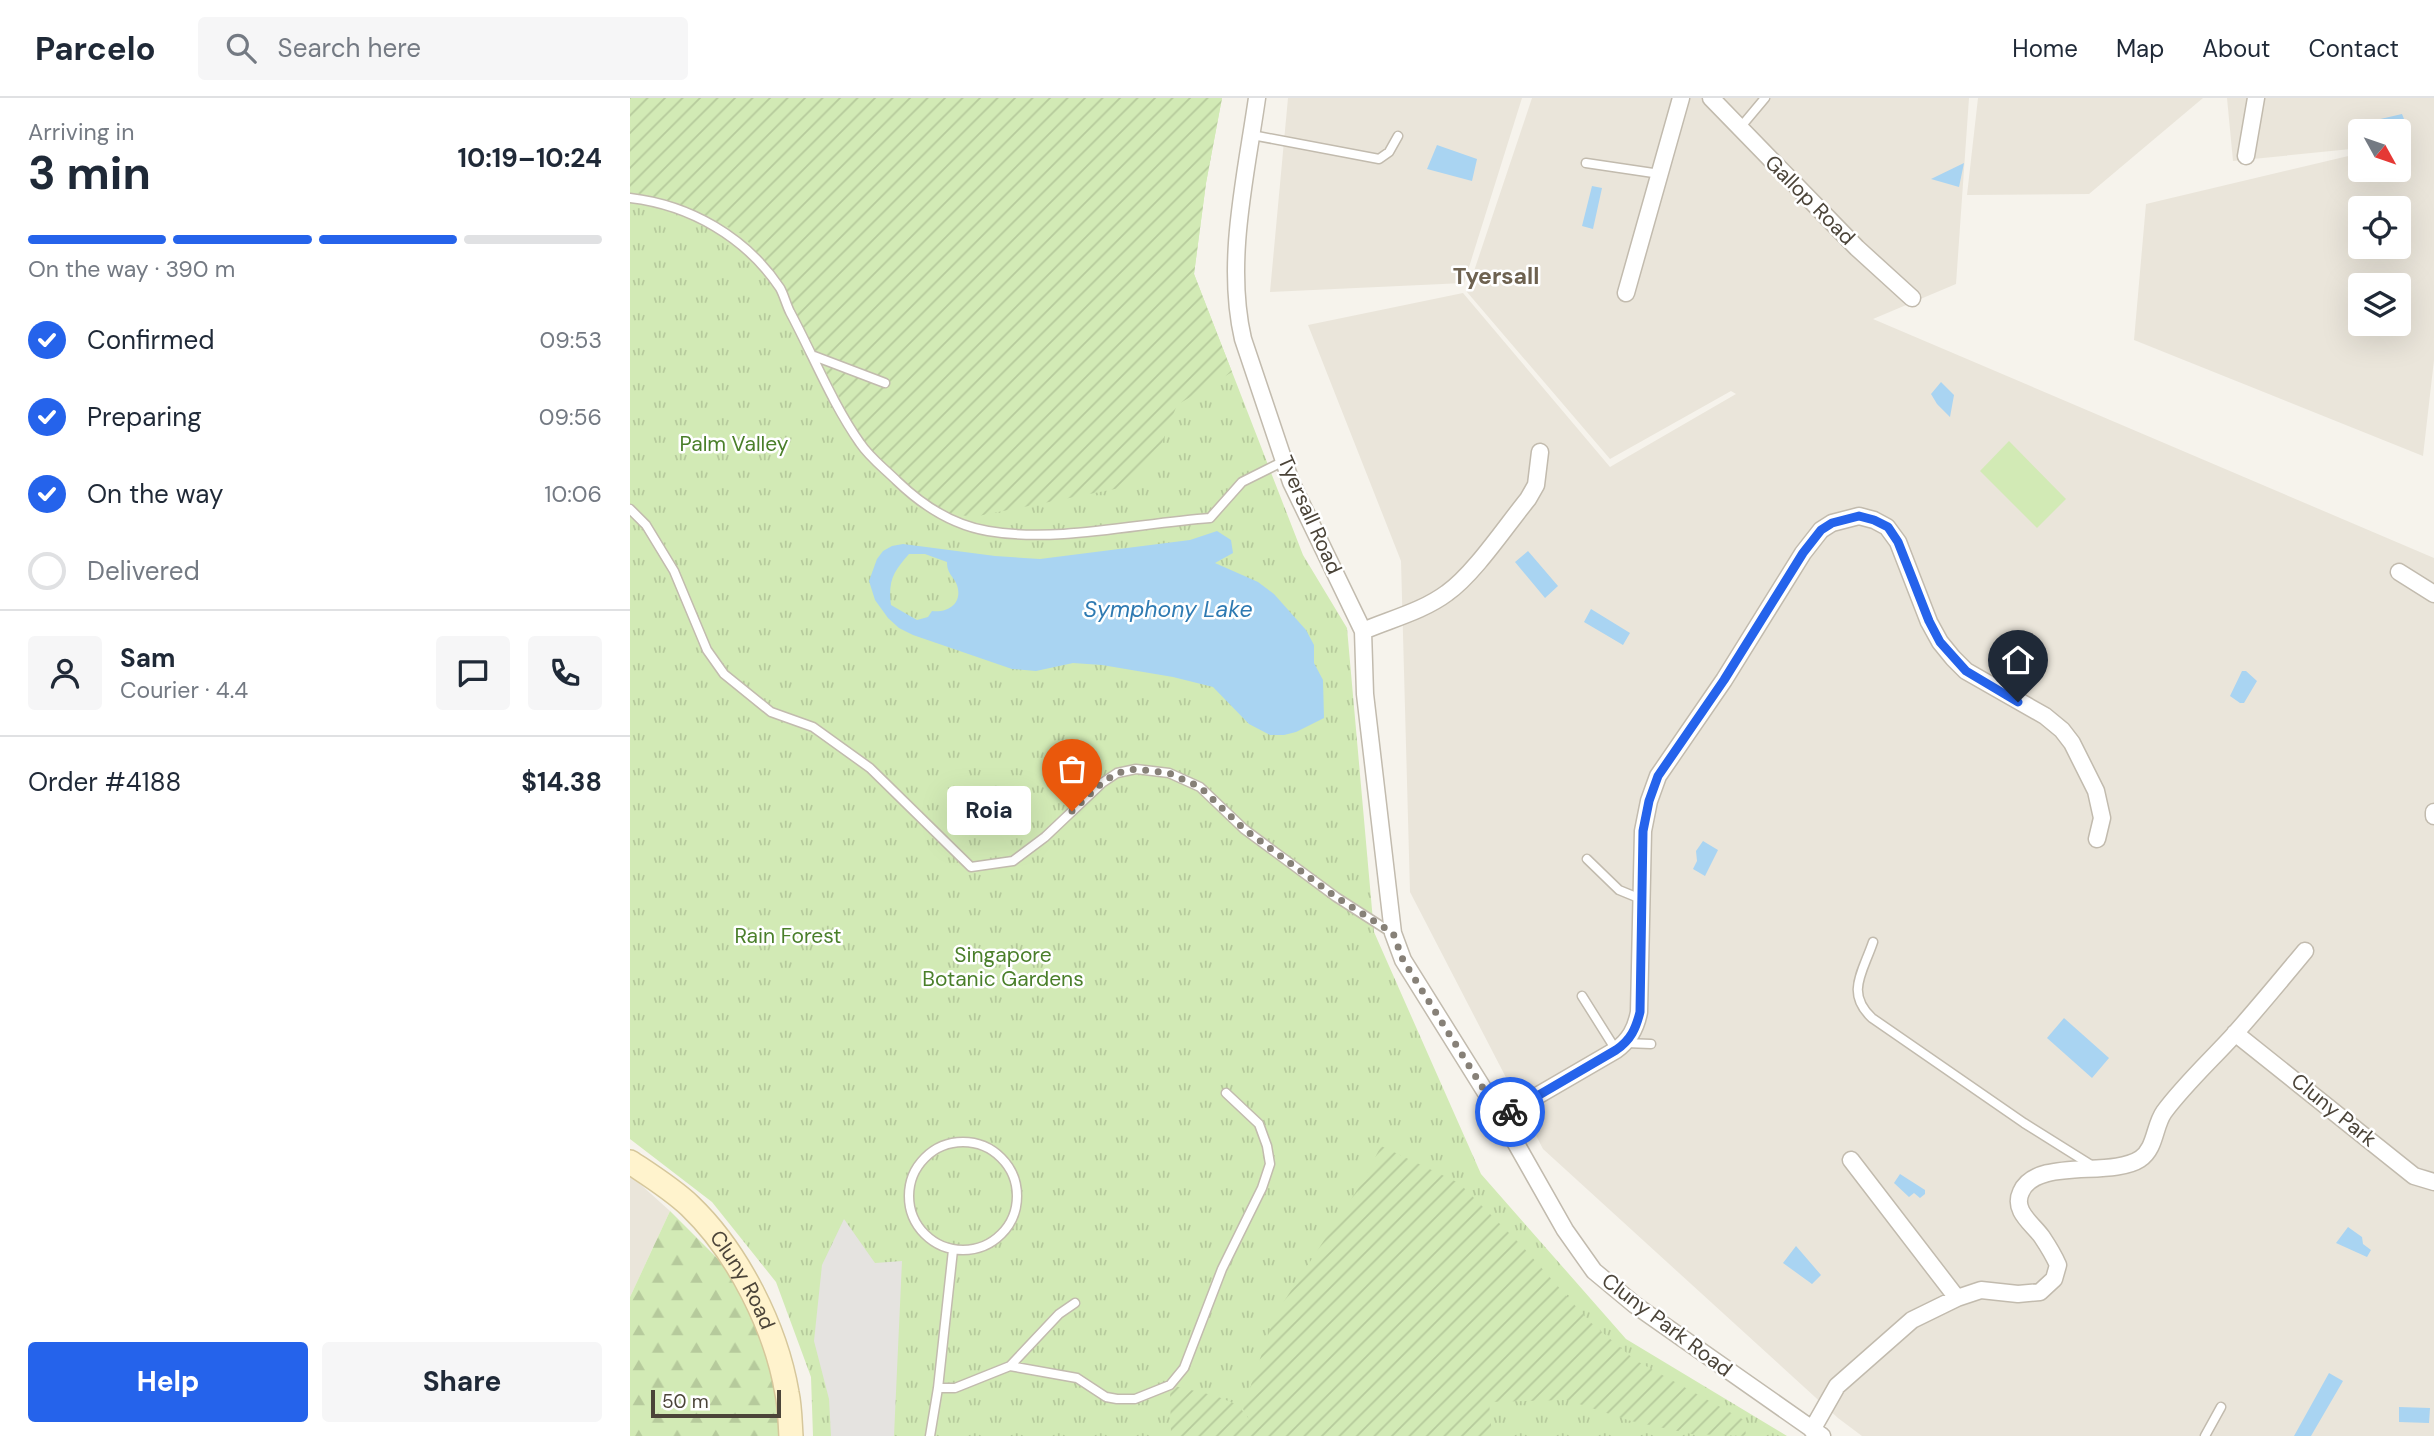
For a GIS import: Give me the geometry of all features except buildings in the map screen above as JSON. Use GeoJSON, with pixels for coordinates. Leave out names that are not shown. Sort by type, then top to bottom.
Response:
{"type":"FeatureCollection","features":[{"type":"Feature","properties":{"kind":"street","name":"Tyersall Road"},"geometry":{"type":"LineString","coordinates":[[1257,98],[1235,274],[1238,315],[1243,339],[1291,482],[1363,631],[1365,694],[1393,933]]}},
{"type":"Feature","properties":{"kind":"street"},"geometry":{"type":"LineString","coordinates":[[1626,293],[1681,98]]}},
{"type":"Feature","properties":{"kind":"street","name":"Gallop Road"},"geometry":{"type":"LineString","coordinates":[[1711,98],[1857,248],[1912,298]]}},
{"type":"Feature","properties":{"kind":"street"},"geometry":{"type":"LineString","coordinates":[[2246,156],[2256,98]]}},
{"type":"Feature","properties":{"kind":"street"},"geometry":{"type":"LineString","coordinates":[[1363,631],[1434,602],[1464,578],[1528,499],[1536,485],[1540,452]]}},
{"type":"Feature","properties":{"kind":"street"},"geometry":{"type":"LineString","coordinates":[[1501,1117],[1621,1047],[1637,1024],[1640,1012],[1643,831],[1649,801],[1658,776],[1724,680],[1803,553],[1821,530],[1832,523],[1859,516],[1888,527],[1894,534],[1929,621],[1940,642],[1953,658],[1966,671],[2045,716],[2062,730],[2072,743],[2096,791],[2102,818],[2097,839]]}},
{"type":"Feature","properties":{"kind":"street"},"geometry":{"type":"LineString","coordinates":[[2399,572],[2434,594]]}},
{"type":"Feature","properties":{"kind":"street","name":"Cluny Park Road"},"geometry":{"type":"LineString","coordinates":[[1393,933],[1403,960],[1501,1117],[1565,1230],[1594,1271],[1635,1305],[1817,1433]]}},
{"type":"Feature","properties":{"kind":"street"},"geometry":{"type":"LineString","coordinates":[[1817,1433],[1837,1386],[1912,1320],[1957,1298],[1981,1290],[2018,1294],[2040,1292],[2049,1284],[2054,1279],[2058,1265],[2042,1236],[2024,1217],[2018,1203],[2027,1184],[2036,1177],[2053,1172],[2118,1167],[2140,1159],[2149,1150],[2163,1114],[2305,951]]}},
{"type":"Feature","properties":{"kind":"street","name":"Cluny Park"},"geometry":{"type":"LineString","coordinates":[[2235,1033],[2414,1175],[2434,1182]]}},
{"type":"Feature","properties":{"kind":"street"},"geometry":{"type":"LineString","coordinates":[[1852,1160],[1957,1298]]}},
{"type":"Feature","properties":{"kind":"street","name":"Cluny Road"},"geometry":{"type":"LineString","coordinates":[[630,1162],[691,1207],[740,1269],[762,1314],[777,1354],[787,1394],[791,1436]]}},
{"type":"Feature","properties":{"kind":"lane"},"geometry":{"type":"LineString","coordinates":[[1739,129],[1765,98]]}},
{"type":"Feature","properties":{"kind":"lane"},"geometry":{"type":"LineString","coordinates":[[1252,135],[1379,159],[1389,152],[1398,136]]}},
{"type":"Feature","properties":{"kind":"lane"},"geometry":{"type":"LineString","coordinates":[[1586,163],[1660,174]]}},
{"type":"Feature","properties":{"kind":"lane"},"geometry":{"type":"LineString","coordinates":[[630,198],[654,201],[695,216],[740,242],[780,289],[840,410],[859,442],[875,462],[915,498],[940,515],[987,531],[1030,534],[1077,533],[1210,518],[1242,482],[1284,461]]}},
{"type":"Feature","properties":{"kind":"lane"},"geometry":{"type":"LineString","coordinates":[[814,356],[885,383]]}},
{"type":"Feature","properties":{"kind":"lane"},"geometry":{"type":"LineString","coordinates":[[630,509],[646,526],[674,571],[707,650],[724,674],[771,712],[813,727],[870,768],[971,867],[1013,861],[1045,837],[1102,783],[1117,773],[1136,769],[1169,773],[1200,787],[1254,837],[1336,897],[1393,933]]}},
{"type":"Feature","properties":{"kind":"lane"},"geometry":{"type":"LineString","coordinates":[[1587,859],[1619,890],[1642,899]]}},
{"type":"Feature","properties":{"kind":"lane"},"geometry":{"type":"LineString","coordinates":[[1873,942],[1856,992],[1861,1007],[1872,1018],[2024,1123],[2096,1168]]}},
{"type":"Feature","properties":{"kind":"lane"},"geometry":{"type":"LineString","coordinates":[[1582,996],[1621,1047],[1651,1044]]}},
{"type":"Feature","properties":{"kind":"lane"},"geometry":{"type":"LineString","coordinates":[[1010,1366],[1077,1377],[1106,1397],[1117,1399],[1135,1399],[1170,1385],[1184,1368],[1222,1269],[1262,1188],[1270,1164],[1259,1124],[1226,1093]]}},
{"type":"Feature","properties":{"kind":"lane"},"geometry":{"type":"LineString","coordinates":[[960,1142],[978,1144],[992,1150],[1005,1161],[1013,1174],[1017,1204],[1005,1231],[990,1243],[972,1250],[953,1250],[931,1240],[915,1222],[909,1198],[914,1175],[927,1156],[942,1146],[960,1142]]}},
{"type":"Feature","properties":{"kind":"lane"},"geometry":{"type":"LineString","coordinates":[[930,1436],[939,1388],[953,1250]]}},
{"type":"Feature","properties":{"kind":"lane"},"geometry":{"type":"LineString","coordinates":[[939,1388],[955,1388],[1010,1366],[1059,1314],[1076,1303]]}},
{"type":"Feature","properties":{"kind":"lane"},"geometry":{"type":"LineString","coordinates":[[2205,1436],[2221,1407]]}},
{"type":"Feature","properties":{"kind":"shaded area"},"geometry":{"type":"Polygon","coordinates":[[[1288,98],[1522,98],[1464,283],[1270,292],[1288,98]]]}},
{"type":"Feature","properties":{"kind":"shaded area"},"geometry":{"type":"Polygon","coordinates":[[[1532,98],[1969,98],[1956,284],[1873,319],[2434,558],[2434,1436],[1862,1436],[1838,1418],[1543,1149],[1410,892],[1401,561],[1308,325],[1463,293],[1610,467],[1736,394],[1731,391],[1610,459],[1467,292],[1532,98]]]}},
{"type":"Feature","properties":{"kind":"shaded area"},"geometry":{"type":"Polygon","coordinates":[[[1978,98],[2203,98],[2089,194],[1967,195],[1978,98]]]}},
{"type":"Feature","properties":{"kind":"shaded area"},"geometry":{"type":"Polygon","coordinates":[[[2227,98],[2434,98],[2434,360],[2423,456],[2134,340],[2146,204],[2348,156],[2348,182],[2412,182],[2412,119],[2348,119],[2348,149],[2233,161],[2227,98]]]}},
{"type":"Feature","properties":{"kind":"shaded area"},"geometry":{"type":"Polygon","coordinates":[[[630,1175],[670,1211],[630,1297],[630,1175]]]}},
{"type":"Feature","properties":{"kind":"shaded area"},"geometry":{"type":"Polygon","coordinates":[[[844,1219],[875,1263],[902,1261],[894,1436],[831,1436],[829,1399],[814,1341],[822,1265],[844,1219]]]}},
{"type":"Feature","properties":{"kind":"green space","name":"Singapore Botanic Gardens"},"geometry":{"type":"Polygon","coordinates":[[[630,98],[1222,98],[1206,183],[1194,274],[1303,555],[1347,628],[1374,932],[1481,1174],[1626,1339],[1787,1436],[813,1436],[811,1377],[776,1282],[712,1202],[630,1139],[630,98]]]}},
{"type":"Feature","properties":{"kind":"green space"},"geometry":{"type":"Polygon","coordinates":[[[630,98],[1222,98],[1206,183],[1194,274],[1232,372],[1177,405],[1151,464],[1120,488],[973,517],[942,512],[917,496],[877,458],[853,424],[779,281],[742,234],[690,209],[630,191],[630,98]]]}},
{"type":"Feature","properties":{"kind":"green space"},"geometry":{"type":"Polygon","coordinates":[[[2009,441],[2066,499],[2037,528],[1980,471],[2009,441]]]}},
{"type":"Feature","properties":{"kind":"green space"},"geometry":{"type":"Polygon","coordinates":[[[1381,1146],[1459,1183],[1521,1245],[1589,1321],[1635,1360],[1744,1420],[1746,1436],[1692,1434],[1631,1421],[1567,1400],[1489,1402],[1492,1436],[1171,1436],[1170,1385],[1216,1396],[1238,1405],[1249,1419],[1243,1409],[1275,1315],[1363,1181],[1381,1146]]]}},
{"type":"Feature","properties":{"kind":"green space"},"geometry":{"type":"Polygon","coordinates":[[[670,1211],[723,1264],[754,1314],[785,1401],[783,1436],[630,1436],[630,1297],[670,1211]]]}},
{"type":"Feature","properties":{"kind":"water"},"geometry":{"type":"Polygon","coordinates":[[[2402,114],[2404,119],[2380,119],[2402,114]]]}},
{"type":"Feature","properties":{"kind":"water"},"geometry":{"type":"Polygon","coordinates":[[[1437,145],[1477,159],[1472,181],[1427,169],[1437,145]]]}},
{"type":"Feature","properties":{"kind":"water"},"geometry":{"type":"Polygon","coordinates":[[[1964,163],[1959,187],[1931,179],[1964,163]]]}},
{"type":"Feature","properties":{"kind":"water"},"geometry":{"type":"Polygon","coordinates":[[[1592,186],[1602,188],[1593,229],[1582,226],[1592,186]]]}},
{"type":"Feature","properties":{"kind":"water"},"geometry":{"type":"Polygon","coordinates":[[[1941,382],[1954,395],[1950,417],[1931,394],[1941,382]]]}},
{"type":"Feature","properties":{"kind":"water","name":"Symphony Lake"},"geometry":{"type":"Polygon","coordinates":[[[1217,531],[1231,540],[1233,553],[1215,563],[1258,582],[1274,594],[1306,630],[1314,645],[1314,663],[1323,680],[1324,718],[1296,732],[1270,735],[1249,724],[1213,687],[1102,665],[1073,663],[1036,671],[1012,669],[899,628],[875,600],[869,581],[883,551],[903,544],[1040,559],[1190,540],[1217,531]],[[909,554],[895,572],[890,589],[891,605],[917,620],[928,617],[932,611],[951,607],[958,595],[957,585],[948,570],[947,562],[925,554],[909,554]]]}},
{"type":"Feature","properties":{"kind":"water"},"geometry":{"type":"Polygon","coordinates":[[[1528,551],[1558,586],[1545,598],[1515,562],[1528,551]]]}},
{"type":"Feature","properties":{"kind":"water"},"geometry":{"type":"Polygon","coordinates":[[[1591,609],[1630,633],[1623,645],[1584,622],[1591,609]]]}},
{"type":"Feature","properties":{"kind":"water"},"geometry":{"type":"Polygon","coordinates":[[[2242,671],[2246,671],[2257,681],[2244,703],[2240,703],[2230,696],[2242,671]]]}},
{"type":"Feature","properties":{"kind":"water"},"geometry":{"type":"Polygon","coordinates":[[[1703,841],[1718,850],[1705,876],[1693,869],[1697,861],[1696,851],[1703,841]]]}},
{"type":"Feature","properties":{"kind":"water"},"geometry":{"type":"Polygon","coordinates":[[[2064,1018],[2109,1058],[2092,1078],[2047,1038],[2064,1018]]]}},
{"type":"Feature","properties":{"kind":"water"},"geometry":{"type":"Polygon","coordinates":[[[1900,1174],[1925,1190],[1925,1194],[1920,1198],[1914,1193],[1909,1197],[1894,1183],[1900,1174]]]}},
{"type":"Feature","properties":{"kind":"water"},"geometry":{"type":"Polygon","coordinates":[[[2348,1227],[2362,1237],[2363,1244],[2371,1250],[2367,1257],[2336,1243],[2348,1227]]]}},
{"type":"Feature","properties":{"kind":"water"},"geometry":{"type":"Polygon","coordinates":[[[1796,1246],[1821,1275],[1812,1284],[1783,1263],[1796,1246]]]}},
{"type":"Feature","properties":{"kind":"water"},"geometry":{"type":"Polygon","coordinates":[[[2329,1373],[2343,1381],[2311,1436],[2294,1436],[2329,1373]]]}},
{"type":"Feature","properties":{"kind":"water"},"geometry":{"type":"Polygon","coordinates":[[[2399,1407],[2430,1408],[2429,1423],[2399,1422],[2399,1407]]]}},
{"type":"Feature","properties":{"kind":"way so far"},"geometry":{"type":"LineString","coordinates":[[1072,811],[1117,773],[1136,769],[1169,773],[1200,787],[1244,829],[1336,897],[1393,933],[1403,960],[1501,1117],[1510,1112]]}},
{"type":"Feature","properties":{"kind":"place","name":"Roia"},"geometry":{"type":"Point","coordinates":[1072,811]}},
{"type":"Feature","properties":{"kind":"district","name":"Tyersall"},"geometry":{"type":"Point","coordinates":[1496,276]}},
{"type":"Feature","properties":{"kind":"route"},"geometry":{"type":"LineString","coordinates":[[1510,1112],[1616,1050],[1626,1043],[1634,1030],[1640,1012],[1643,831],[1649,801],[1658,776],[1724,680],[1803,553],[1821,530],[1832,523],[1859,516],[1888,527],[1898,542],[1940,642],[1966,671],[2018,702]]}},
{"type":"Feature","properties":{"kind":"park label","name":"Palm Valley"},"geometry":{"type":"Point","coordinates":[734,444]}},
{"type":"Feature","properties":{"kind":"park label","name":"Rain Forest"},"geometry":{"type":"Point","coordinates":[788,936]}}]}
